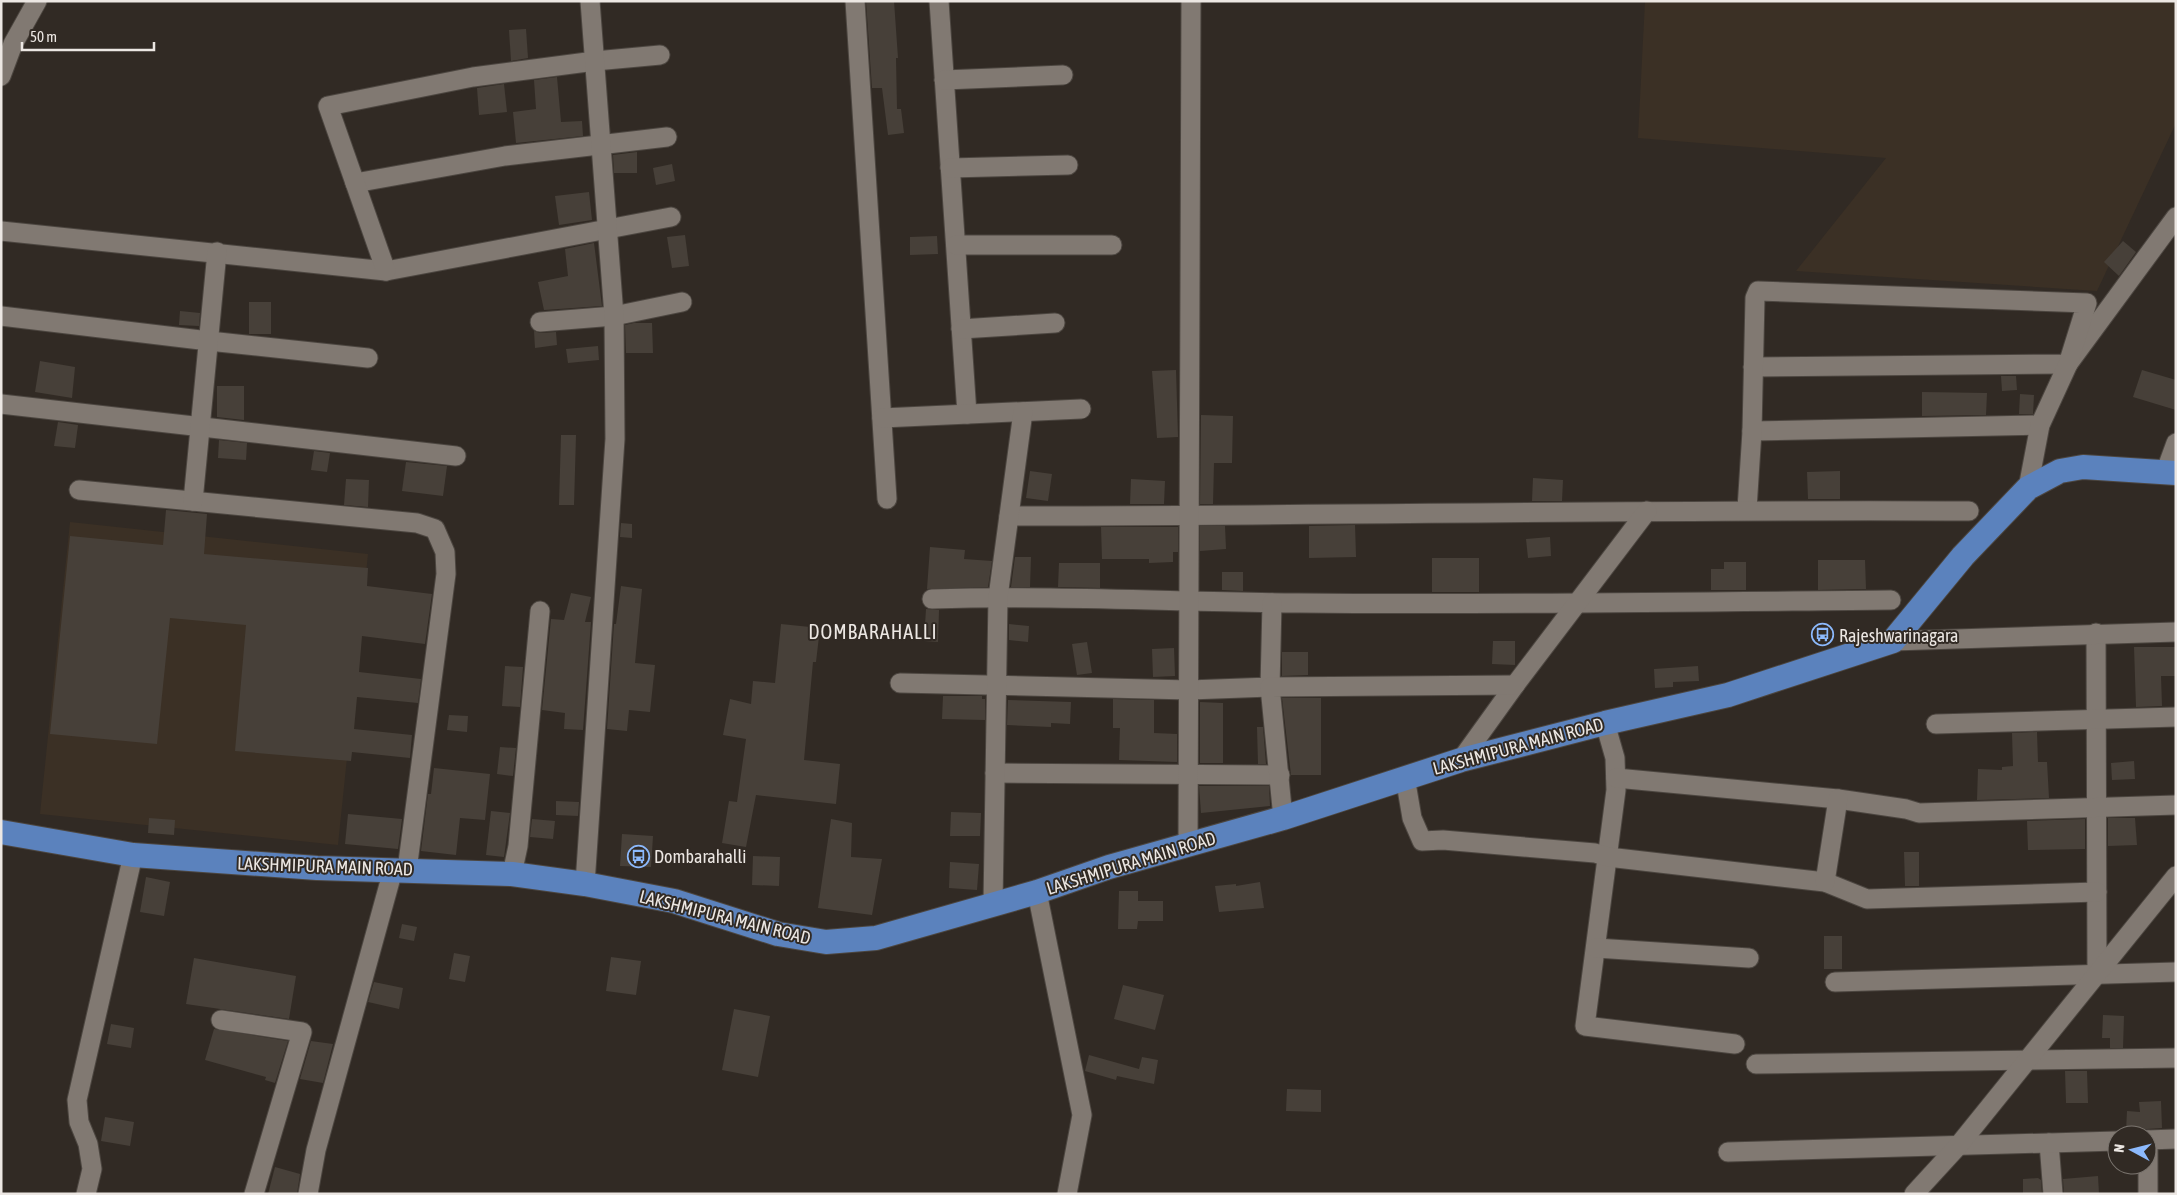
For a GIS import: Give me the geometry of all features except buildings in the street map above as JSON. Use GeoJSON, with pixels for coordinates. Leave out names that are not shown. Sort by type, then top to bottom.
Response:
{"type":"FeatureCollection","features":[{"type":"Feature","properties":{"kind":"main road"},"geometry":{"type":"LineString","coordinates":[[1894,641],[1963,556],[2028,488],[2060,471],[2083,467],[2170,473]]}},
{"type":"Feature","properties":{"kind":"main road","name":"LAKSHMIPURA MAIN ROAD"},"geometry":{"type":"LineString","coordinates":[[1,832],[133,855],[317,868],[512,874],[585,884],[674,901],[778,934],[826,942],[876,938],[1037,892],[1188,844],[1283,818],[1461,760],[1604,723],[1728,695],[1894,641]]}},
{"type":"Feature","properties":{"kind":"street"},"geometry":{"type":"LineString","coordinates":[[1,76],[13,44],[36,1]]}},
{"type":"Feature","properties":{"kind":"street"},"geometry":{"type":"LineString","coordinates":[[585,884],[615,439],[614,316],[590,1]]}},
{"type":"Feature","properties":{"kind":"street"},"geometry":{"type":"LineString","coordinates":[[855,1],[888,499]]}},
{"type":"Feature","properties":{"kind":"street"},"geometry":{"type":"LineString","coordinates":[[939,1],[967,414]]}},
{"type":"Feature","properties":{"kind":"street"},"geometry":{"type":"LineString","coordinates":[[1188,844],[1190,1]]}},
{"type":"Feature","properties":{"kind":"street"},"geometry":{"type":"LineString","coordinates":[[386,271],[328,106],[473,77],[595,60],[660,56]]}},
{"type":"Feature","properties":{"kind":"street"},"geometry":{"type":"LineString","coordinates":[[944,80],[1063,75]]}},
{"type":"Feature","properties":{"kind":"street"},"geometry":{"type":"LineString","coordinates":[[355,183],[505,156],[667,137]]}},
{"type":"Feature","properties":{"kind":"street"},"geometry":{"type":"LineString","coordinates":[[950,168],[1068,165]]}},
{"type":"Feature","properties":{"kind":"street"},"geometry":{"type":"LineString","coordinates":[[1,231],[218,252],[386,271],[671,216]]}},
{"type":"Feature","properties":{"kind":"street"},"geometry":{"type":"LineString","coordinates":[[2068,364],[2176,217]]}},
{"type":"Feature","properties":{"kind":"street"},"geometry":{"type":"LineString","coordinates":[[956,245],[1112,245]]}},
{"type":"Feature","properties":{"kind":"street"},"geometry":{"type":"LineString","coordinates":[[193,501],[218,252]]}},
{"type":"Feature","properties":{"kind":"street"},"geometry":{"type":"LineString","coordinates":[[1747,510],[1752,431],[1755,298],[1758,291],[2088,303],[2068,364],[2040,424],[2028,488]]}},
{"type":"Feature","properties":{"kind":"street"},"geometry":{"type":"LineString","coordinates":[[540,322],[614,316],[682,302]]}},
{"type":"Feature","properties":{"kind":"street"},"geometry":{"type":"LineString","coordinates":[[1,316],[368,358]]}},
{"type":"Feature","properties":{"kind":"street"},"geometry":{"type":"LineString","coordinates":[[961,329],[1055,323]]}},
{"type":"Feature","properties":{"kind":"street"},"geometry":{"type":"LineString","coordinates":[[1753,367],[2068,364]]}},
{"type":"Feature","properties":{"kind":"street"},"geometry":{"type":"LineString","coordinates":[[1,404],[200,425],[456,456]]}},
{"type":"Feature","properties":{"kind":"street"},"geometry":{"type":"LineString","coordinates":[[882,418],[1081,409]]}},
{"type":"Feature","properties":{"kind":"street"},"geometry":{"type":"LineString","coordinates":[[993,904],[998,597],[1023,412]]}},
{"type":"Feature","properties":{"kind":"street"},"geometry":{"type":"LineString","coordinates":[[1752,431],[2040,424]]}},
{"type":"Feature","properties":{"kind":"street"},"geometry":{"type":"LineString","coordinates":[[2170,473],[2176,443]]}},
{"type":"Feature","properties":{"kind":"street"},"geometry":{"type":"LineString","coordinates":[[79,490],[417,523],[435,530],[445,552],[446,574],[400,870],[316,1150],[308,1194]]}},
{"type":"Feature","properties":{"kind":"street"},"geometry":{"type":"LineString","coordinates":[[1009,516],[1747,510],[1969,512]]}},
{"type":"Feature","properties":{"kind":"street"},"geometry":{"type":"LineString","coordinates":[[1461,760],[1515,685],[1647,511]]}},
{"type":"Feature","properties":{"kind":"street"},"geometry":{"type":"LineString","coordinates":[[932,599],[998,597],[1272,603],[1576,604],[1891,600]]}},
{"type":"Feature","properties":{"kind":"street"},"geometry":{"type":"LineString","coordinates":[[1272,603],[1270,687],[1283,818]]}},
{"type":"Feature","properties":{"kind":"street"},"geometry":{"type":"LineString","coordinates":[[512,874],[518,846],[540,611]]}},
{"type":"Feature","properties":{"kind":"street"},"geometry":{"type":"LineString","coordinates":[[1894,641],[2096,633],[2176,632]]}},
{"type":"Feature","properties":{"kind":"street"},"geometry":{"type":"LineString","coordinates":[[2096,633],[2097,973]]}},
{"type":"Feature","properties":{"kind":"street"},"geometry":{"type":"LineString","coordinates":[[900,683],[1189,690],[1270,687],[1515,685]]}},
{"type":"Feature","properties":{"kind":"street"},"geometry":{"type":"LineString","coordinates":[[1936,724],[2176,717]]}},
{"type":"Feature","properties":{"kind":"street"},"geometry":{"type":"LineString","coordinates":[[1604,723],[1615,758],[1616,790],[1586,1026],[1735,1044]]}},
{"type":"Feature","properties":{"kind":"street"},"geometry":{"type":"LineString","coordinates":[[995,772],[1280,774]]}},
{"type":"Feature","properties":{"kind":"street"},"geometry":{"type":"LineString","coordinates":[[1405,778],[1412,818],[1422,841],[1443,840],[1595,853],[1608,857],[1825,882],[1867,899],[2097,892]]}},
{"type":"Feature","properties":{"kind":"street"},"geometry":{"type":"LineString","coordinates":[[1616,778],[1838,799],[1906,809],[1919,813],[2176,805]]}},
{"type":"Feature","properties":{"kind":"street"},"geometry":{"type":"LineString","coordinates":[[1825,882],[1838,799]]}},
{"type":"Feature","properties":{"kind":"street"},"geometry":{"type":"LineString","coordinates":[[86,1194],[92,1169],[88,1144],[79,1122],[77,1100],[133,855]]}},
{"type":"Feature","properties":{"kind":"street"},"geometry":{"type":"LineString","coordinates":[[1914,1194],[1958,1146],[2097,973],[2172,886]]}},
{"type":"Feature","properties":{"kind":"street"},"geometry":{"type":"LineString","coordinates":[[1037,892],[1082,1115],[1067,1194]]}},
{"type":"Feature","properties":{"kind":"street"},"geometry":{"type":"LineString","coordinates":[[1596,948],[1749,958]]}},
{"type":"Feature","properties":{"kind":"street"},"geometry":{"type":"LineString","coordinates":[[1835,982],[2176,972]]}},
{"type":"Feature","properties":{"kind":"street"},"geometry":{"type":"LineString","coordinates":[[222,1020],[302,1032],[254,1194]]}},
{"type":"Feature","properties":{"kind":"street"},"geometry":{"type":"LineString","coordinates":[[1756,1064],[2176,1058]]}},
{"type":"Feature","properties":{"kind":"street"},"geometry":{"type":"LineString","coordinates":[[2157,1140],[2176,1139]]}},
{"type":"Feature","properties":{"kind":"street"},"geometry":{"type":"LineString","coordinates":[[1728,1152],[2107,1141]]}},
{"type":"Feature","properties":{"kind":"street"},"geometry":{"type":"LineString","coordinates":[[2049,1143],[2053,1194]]}},
{"type":"Feature","properties":{"kind":"street"},"geometry":{"type":"LineString","coordinates":[[2148,1175],[2148,1194]]}},
{"type":"Feature","properties":{"kind":"shaded area"},"geometry":{"type":"Polygon","coordinates":[[[1645,1],[2176,1],[2176,123],[2097,291],[1796,271],[1886,158],[1638,138],[1645,1]]]}},
{"type":"Feature","properties":{"kind":"shaded area"},"geometry":{"type":"Polygon","coordinates":[[[70,522],[368,554],[338,845],[40,814],[70,522]]]}},
{"type":"Feature","properties":{"kind":"place","name":"Rajeshwarinagara"},"geometry":{"type":"Point","coordinates":[1823,635]}},
{"type":"Feature","properties":{"kind":"place","name":"Dombarahalli"},"geometry":{"type":"Point","coordinates":[638,856]}},
{"type":"Feature","properties":{"kind":"district","name":"DOMBARAHALLI"},"geometry":{"type":"Point","coordinates":[873,631]}}]}
